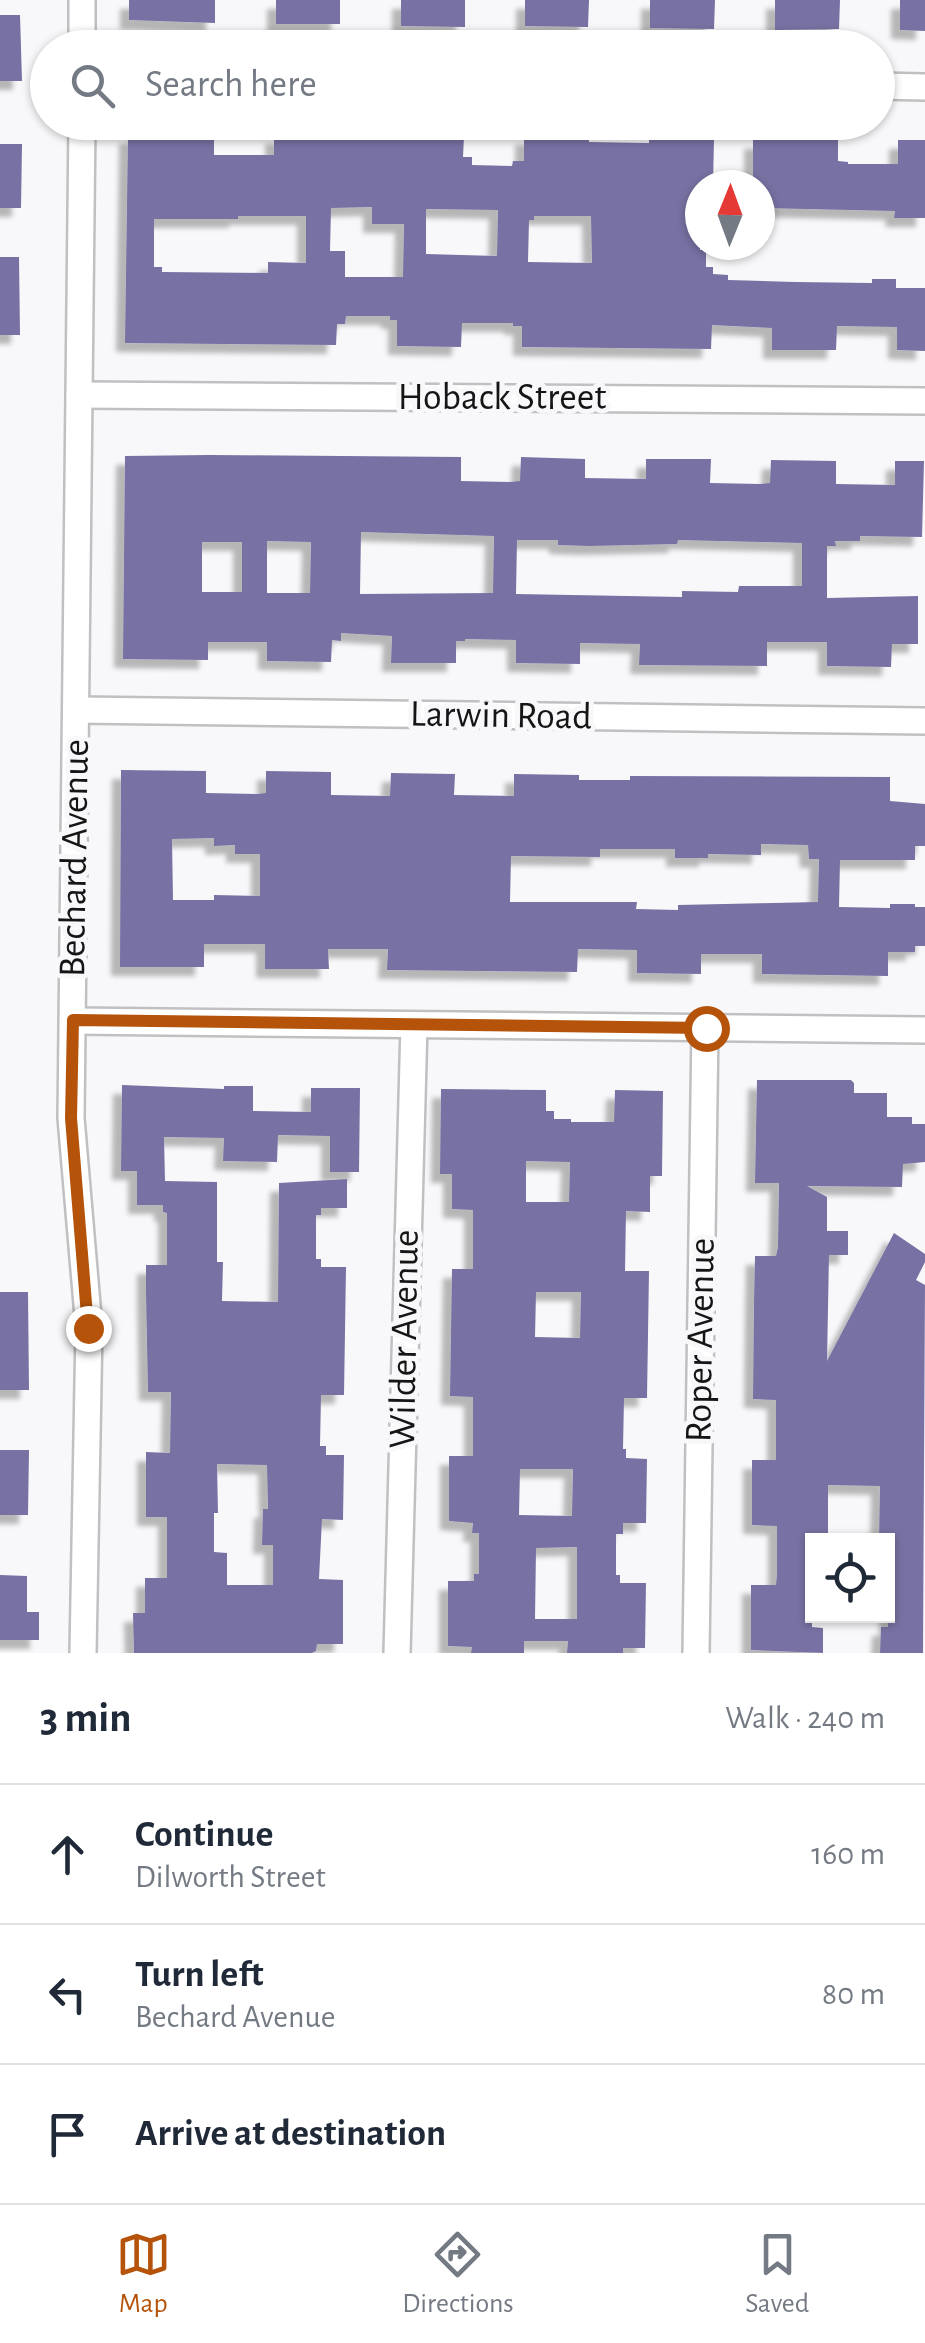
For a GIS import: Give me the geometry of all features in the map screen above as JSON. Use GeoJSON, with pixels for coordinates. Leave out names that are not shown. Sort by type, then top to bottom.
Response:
{"type":"FeatureCollection","features":[{"type":"Feature","properties":{"kind":"street"},"geometry":{"type":"LineString","coordinates":[[82,0],[82,30]]}},
{"type":"Feature","properties":{"kind":"street"},"geometry":{"type":"LineString","coordinates":[[895,86],[925,87]]}},
{"type":"Feature","properties":{"kind":"street","name":"Bechard Avenue"},"geometry":{"type":"LineString","coordinates":[[82,140],[71,1118],[88,1328],[84,1653]]}},
{"type":"Feature","properties":{"kind":"street","name":"Hoback Street"},"geometry":{"type":"LineString","coordinates":[[80,396],[925,401]]}},
{"type":"Feature","properties":{"kind":"street","name":"Larwin Road"},"geometry":{"type":"LineString","coordinates":[[77,710],[925,721]]}},
{"type":"Feature","properties":{"kind":"street"},"geometry":{"type":"LineString","coordinates":[[73,1020],[925,1030]]}},
{"type":"Feature","properties":{"kind":"street","name":"Wilder Avenue"},"geometry":{"type":"LineString","coordinates":[[397,1653],[414,1025]]}},
{"type":"Feature","properties":{"kind":"street","name":"Roper Avenue"},"geometry":{"type":"LineString","coordinates":[[696,1653],[706,1028]]}},
{"type":"Feature","properties":{"kind":"building"},"geometry":{"type":"Polygon","coordinates":[[[129,0],[215,0],[215,23],[129,20],[129,0]]]}},
{"type":"Feature","properties":{"kind":"building"},"geometry":{"type":"Polygon","coordinates":[[[276,0],[340,0],[340,24],[276,24],[276,0]]]}},
{"type":"Feature","properties":{"kind":"building"},"geometry":{"type":"Polygon","coordinates":[[[401,0],[465,0],[465,27],[401,26],[401,0]]]}},
{"type":"Feature","properties":{"kind":"building"},"geometry":{"type":"Polygon","coordinates":[[[525,0],[589,0],[588,27],[525,26],[525,0]]]}},
{"type":"Feature","properties":{"kind":"building"},"geometry":{"type":"Polygon","coordinates":[[[650,0],[715,0],[714,29],[650,28],[650,0]]]}},
{"type":"Feature","properties":{"kind":"building"},"geometry":{"type":"Polygon","coordinates":[[[775,0],[840,0],[839,29],[775,30],[775,0]]]}},
{"type":"Feature","properties":{"kind":"building"},"geometry":{"type":"Polygon","coordinates":[[[900,0],[925,0],[925,31],[900,30],[900,0]]]}},
{"type":"Feature","properties":{"kind":"building"},"geometry":{"type":"Polygon","coordinates":[[[0,15],[20,15],[22,81],[0,81],[0,15]]]}},
{"type":"Feature","properties":{"kind":"building"},"geometry":{"type":"Polygon","coordinates":[[[128,140],[214,140],[214,155],[274,155],[274,140],[464,140],[463,157],[472,157],[472,165],[512,166],[513,161],[524,161],[524,140],[714,140],[713,170],[685,170],[685,260],[706,260],[706,267],[713,267],[713,274],[728,275],[728,280],[872,283],[872,279],[896,279],[896,288],[925,288],[925,351],[897,350],[897,327],[837,326],[836,350],[772,350],[772,328],[712,325],[711,349],[522,347],[522,326],[513,323],[462,323],[461,347],[397,346],[397,320],[390,320],[390,316],[346,316],[345,324],[337,324],[336,345],[125,343],[128,140]],[[372,207],[331,208],[330,251],[345,251],[345,277],[403,277],[404,224],[372,224],[372,207]],[[426,209],[426,254],[497,256],[498,210],[426,209]],[[306,216],[154,219],[154,267],[162,267],[162,272],[268,273],[268,262],[306,263],[306,216]],[[534,216],[534,220],[529,220],[528,262],[592,263],[591,216],[534,216]]]}},
{"type":"Feature","properties":{"kind":"building"},"geometry":{"type":"Polygon","coordinates":[[[753,140],[838,140],[838,161],[898,164],[898,140],[925,140],[925,218],[894,218],[895,211],[775,208],[775,170],[753,170],[753,140]]]}},
{"type":"Feature","properties":{"kind":"building"},"geometry":{"type":"Polygon","coordinates":[[[0,144],[22,144],[21,208],[0,208],[0,144]]]}},
{"type":"Feature","properties":{"kind":"building"},"geometry":{"type":"Polygon","coordinates":[[[0,257],[19,257],[20,335],[0,335],[0,257]]]}},
{"type":"Feature","properties":{"kind":"building"},"geometry":{"type":"Polygon","coordinates":[[[125,456],[461,457],[461,481],[510,482],[520,481],[521,457],[585,459],[585,478],[646,479],[646,459],[711,459],[710,483],[760,484],[770,483],[771,460],[836,461],[836,484],[895,485],[895,461],[924,461],[922,537],[860,536],[860,541],[835,541],[836,546],[827,546],[827,598],[918,596],[918,644],[892,644],[891,667],[827,666],[827,642],[767,642],[767,666],[639,665],[640,644],[580,643],[580,664],[516,663],[516,640],[465,639],[456,641],[456,663],[391,663],[392,636],[341,633],[341,641],[332,640],[331,662],[267,661],[267,642],[208,642],[208,660],[123,659],[125,456]],[[361,532],[360,594],[493,593],[494,536],[361,532]],[[517,540],[516,594],[682,597],[682,591],[738,592],[739,586],[802,586],[802,543],[678,540],[677,544],[589,546],[558,545],[558,540],[517,540]],[[267,541],[267,593],[310,593],[311,542],[267,541]],[[202,542],[202,592],[242,592],[242,542],[202,542]]]}},
{"type":"Feature","properties":{"kind":"building"},"geometry":{"type":"Polygon","coordinates":[[[121,770],[206,771],[206,793],[257,794],[266,793],[266,771],[331,772],[331,795],[390,796],[391,773],[455,774],[454,795],[514,796],[514,774],[579,775],[579,780],[630,780],[630,776],[890,777],[890,801],[925,804],[925,846],[915,846],[915,860],[840,860],[839,907],[925,907],[925,946],[915,946],[915,952],[888,952],[888,976],[762,974],[762,954],[701,954],[701,974],[637,973],[637,950],[578,949],[577,972],[387,970],[388,949],[328,949],[329,969],[265,969],[265,944],[204,944],[204,967],[120,967],[121,770]],[[214,838],[172,839],[173,900],[214,900],[214,895],[260,896],[260,854],[235,854],[235,845],[214,846],[214,838]],[[761,844],[761,855],[708,854],[708,858],[675,858],[675,849],[600,849],[600,857],[511,856],[510,902],[637,902],[636,909],[678,910],[678,905],[818,902],[819,859],[809,859],[808,845],[761,844]]]}},
{"type":"Feature","properties":{"kind":"building"},"geometry":{"type":"Polygon","coordinates":[[[757,1080],[851,1080],[854,1093],[887,1093],[887,1117],[912,1117],[912,1124],[925,1124],[925,1162],[903,1164],[902,1187],[807,1186],[827,1197],[827,1231],[848,1231],[848,1255],[829,1255],[827,1361],[894,1233],[925,1254],[916,1280],[925,1285],[923,1653],[880,1653],[881,1627],[895,1623],[895,1533],[879,1533],[880,1486],[828,1485],[828,1533],[805,1533],[805,1623],[823,1628],[823,1653],[751,1650],[751,1585],[776,1585],[777,1574],[777,1526],[752,1525],[752,1460],[776,1460],[776,1400],[753,1399],[755,1256],[776,1256],[779,1183],[755,1183],[757,1080]]]}},
{"type":"Feature","properties":{"kind":"building"},"geometry":{"type":"Polygon","coordinates":[[[122,1085],[224,1089],[253,1086],[253,1111],[311,1112],[311,1088],[360,1088],[359,1172],[330,1172],[330,1136],[278,1135],[277,1162],[223,1161],[224,1138],[164,1137],[165,1181],[217,1182],[217,1262],[223,1262],[222,1301],[278,1302],[279,1183],[347,1179],[347,1208],[321,1208],[321,1215],[316,1215],[316,1259],[321,1259],[321,1267],[346,1267],[344,1395],[321,1395],[320,1446],[326,1446],[326,1455],[344,1455],[343,1520],[322,1519],[319,1579],[343,1580],[343,1644],[317,1644],[312,1653],[134,1653],[133,1613],[145,1613],[145,1578],[167,1578],[167,1517],[146,1517],[146,1452],[170,1453],[171,1392],[148,1392],[146,1265],[167,1265],[167,1213],[163,1212],[163,1205],[137,1205],[137,1171],[121,1171],[122,1085]],[[217,1464],[214,1552],[227,1553],[227,1585],[273,1585],[273,1545],[262,1545],[263,1509],[268,1509],[267,1465],[217,1464]]]}},
{"type":"Feature","properties":{"kind":"building"},"geometry":{"type":"Polygon","coordinates":[[[441,1089],[546,1090],[546,1111],[554,1111],[554,1119],[571,1122],[614,1122],[615,1090],[663,1091],[662,1176],[650,1176],[650,1212],[626,1211],[625,1271],[649,1271],[647,1398],[624,1398],[623,1449],[626,1458],[647,1459],[646,1523],[623,1523],[623,1534],[616,1534],[616,1575],[620,1575],[620,1583],[646,1583],[645,1648],[623,1648],[623,1653],[567,1653],[568,1641],[524,1641],[524,1653],[471,1653],[472,1647],[448,1646],[448,1581],[474,1581],[474,1574],[479,1574],[479,1533],[472,1533],[473,1523],[449,1521],[449,1456],[473,1456],[473,1397],[450,1396],[452,1269],[473,1269],[473,1210],[452,1209],[452,1174],[440,1174],[441,1089]],[[526,1161],[526,1202],[569,1202],[570,1162],[526,1161]],[[536,1292],[535,1337],[580,1338],[581,1292],[536,1292]],[[520,1469],[519,1515],[572,1516],[573,1469],[520,1469]],[[577,1547],[536,1548],[535,1619],[577,1619],[577,1547]]]}},
{"type":"Feature","properties":{"kind":"building"},"geometry":{"type":"Polygon","coordinates":[[[0,1292],[28,1292],[29,1390],[0,1390],[0,1292]]]}},
{"type":"Feature","properties":{"kind":"building"},"geometry":{"type":"Polygon","coordinates":[[[0,1450],[29,1450],[28,1515],[0,1515],[0,1450]]]}},
{"type":"Feature","properties":{"kind":"building"},"geometry":{"type":"Polygon","coordinates":[[[0,1575],[27,1576],[27,1612],[39,1612],[39,1640],[0,1640],[0,1575]]]}},
{"type":"Feature","properties":{"kind":"route"},"geometry":{"type":"LineString","coordinates":[[88,1328],[71,1118],[73,1020],[706,1028]]}}]}
